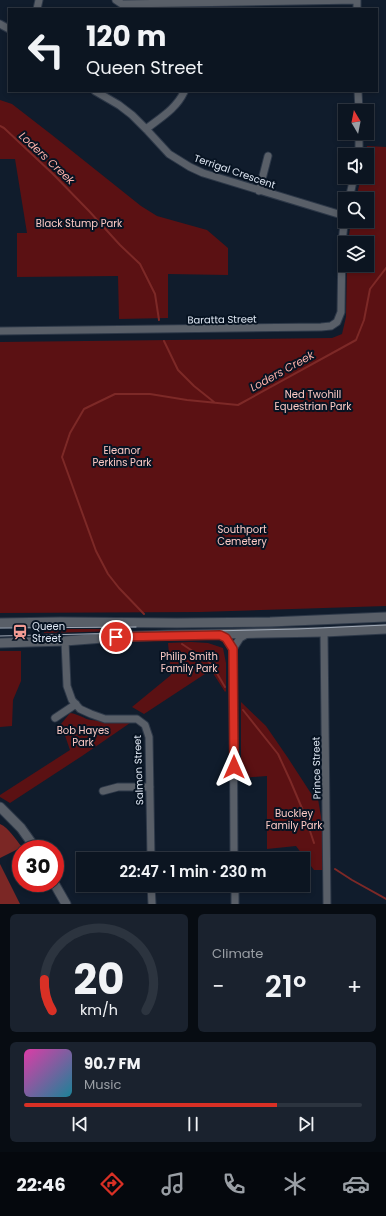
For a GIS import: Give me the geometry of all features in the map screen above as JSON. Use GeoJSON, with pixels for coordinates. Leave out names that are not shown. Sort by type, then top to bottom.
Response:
{"type":"FeatureCollection","features":[{"type":"Feature","properties":{"kind":"street"},"geometry":{"type":"LineString","coordinates":[[116,0],[122,4],[273,5],[357,0]]}},
{"type":"Feature","properties":{"kind":"street","name":"Terrigal Crescent"},"geometry":{"type":"LineString","coordinates":[[97,92],[119,105],[132,115],[146,128],[169,154],[190,167],[202,173],[338,214]]}},
{"type":"Feature","properties":{"kind":"street"},"geometry":{"type":"LineString","coordinates":[[146,128],[175,106],[184,92]]}},
{"type":"Feature","properties":{"kind":"street"},"geometry":{"type":"LineString","coordinates":[[358,92],[359,104]]}},
{"type":"Feature","properties":{"kind":"street"},"geometry":{"type":"LineString","coordinates":[[259,191],[268,156]]}},
{"type":"Feature","properties":{"kind":"street","name":"Baratta Street"},"geometry":{"type":"LineString","coordinates":[[0,332],[321,328],[331,326],[337,322],[341,312],[344,228]]}},
{"type":"Feature","properties":{"kind":"street"},"geometry":{"type":"LineString","coordinates":[[0,622],[276,622],[386,617]]}},
{"type":"Feature","properties":{"kind":"street"},"geometry":{"type":"LineString","coordinates":[[0,643],[66,641],[116,637],[324,632],[386,628]]}},
{"type":"Feature","properties":{"kind":"street","name":"Prince Street"},"geometry":{"type":"LineString","coordinates":[[324,632],[327,904]]}},
{"type":"Feature","properties":{"kind":"street"},"geometry":{"type":"LineString","coordinates":[[233,649],[240,638],[247,634]]}},
{"type":"Feature","properties":{"kind":"street"},"geometry":{"type":"LineString","coordinates":[[220,635],[226,638],[233,649],[234,852]]}},
{"type":"Feature","properties":{"kind":"street"},"geometry":{"type":"LineString","coordinates":[[55,718],[76,704],[72,700],[67,686],[66,641]]}},
{"type":"Feature","properties":{"kind":"street","name":"Salmon Street"},"geometry":{"type":"LineString","coordinates":[[76,704],[80,709],[105,719],[137,719],[145,725],[149,737],[151,852]]}},
{"type":"Feature","properties":{"kind":"street"},"geometry":{"type":"LineString","coordinates":[[103,791],[118,787],[150,787]]}},
{"type":"Feature","properties":{"kind":"street"},"geometry":{"type":"LineString","coordinates":[[0,809],[13,819],[30,840]]}},
{"type":"Feature","properties":{"kind":"street"},"geometry":{"type":"LineString","coordinates":[[59,892],[66,904]]}},
{"type":"Feature","properties":{"kind":"street"},"geometry":{"type":"LineString","coordinates":[[151,892],[152,904]]}},
{"type":"Feature","properties":{"kind":"street"},"geometry":{"type":"LineString","coordinates":[[235,892],[235,904]]}},
{"type":"Feature","properties":{"kind":"green space","name":"Black Stump Park"},"geometry":{"type":"Polygon","coordinates":[[[0,100],[12,104],[141,206],[157,216],[207,230],[228,248],[228,275],[168,274],[168,318],[119,319],[118,276],[17,277],[17,233],[27,233],[15,159],[0,159],[0,100]]]}},
{"type":"Feature","properties":{"kind":"green space"},"geometry":{"type":"Polygon","coordinates":[[[367,146],[386,147],[386,606],[200,612],[0,613],[0,342],[332,338],[342,334],[346,317],[347,272],[374,272],[374,236],[349,236],[350,228],[374,228],[374,192],[358,192],[359,184],[374,184],[374,148],[367,148],[367,146]]]}},
{"type":"Feature","properties":{"kind":"green space"},"geometry":{"type":"Polygon","coordinates":[[[51,629],[51,631],[54,631],[54,629],[122,629],[122,631],[44,633],[44,630],[51,629]]]}},
{"type":"Feature","properties":{"kind":"green space","name":"Philip Smith Family Park"},"geometry":{"type":"Polygon","coordinates":[[[168,643],[208,643],[223,648],[226,663],[226,691],[225,692],[211,670],[144,714],[132,707],[171,675],[168,643]]]}},
{"type":"Feature","properties":{"kind":"green space"},"geometry":{"type":"Polygon","coordinates":[[[0,651],[21,651],[21,681],[13,700],[12,726],[0,727],[0,651]]]}},
{"type":"Feature","properties":{"kind":"green space","name":"Buckley Family Park"},"geometry":{"type":"Polygon","coordinates":[[[241,702],[266,726],[312,795],[318,799],[327,851],[327,870],[314,870],[310,865],[310,852],[300,852],[296,846],[267,849],[267,776],[241,778],[241,702]]]}},
{"type":"Feature","properties":{"kind":"green space","name":"Bob Hayes Park"},"geometry":{"type":"Polygon","coordinates":[[[70,713],[91,720],[130,723],[10,803],[0,797],[0,795],[70,750],[61,724],[70,713]]]}},
{"type":"Feature","properties":{"kind":"shaded area"},"geometry":{"type":"Polygon","coordinates":[[[0,824],[9,831],[16,840],[12,840],[12,852],[0,858],[0,824]]]}},
{"type":"Feature","properties":{"kind":"shaded area"},"geometry":{"type":"Polygon","coordinates":[[[0,864],[12,888],[12,892],[14,892],[20,904],[0,904],[0,864]]]}},
{"type":"Feature","properties":{"kind":"waterway","name":"Loders Creek"},"geometry":{"type":"LineString","coordinates":[[0,126],[4,128],[53,174],[140,264],[155,294],[159,320]]}},
{"type":"Feature","properties":{"kind":"waterway"},"geometry":{"type":"LineString","coordinates":[[144,614],[108,574],[96,551],[62,457],[70,433],[84,409],[115,394],[150,394],[187,400],[238,405],[356,340],[364,320],[370,289],[386,268]]}},
{"type":"Feature","properties":{"kind":"waterway","name":"Loders Creek"},"geometry":{"type":"LineString","coordinates":[[164,341],[178,370],[194,386],[214,402]]}},
{"type":"Feature","properties":{"kind":"waterway"},"geometry":{"type":"LineString","coordinates":[[182,644],[209,662],[225,687]]}},
{"type":"Feature","properties":{"kind":"waterway"},"geometry":{"type":"LineString","coordinates":[[243,710],[278,754],[304,813],[314,843]]}},
{"type":"Feature","properties":{"kind":"waterway"},"geometry":{"type":"LineString","coordinates":[[335,869],[386,899]]}},
{"type":"Feature","properties":{"kind":"tram line"},"geometry":{"type":"LineString","coordinates":[[0,636],[297,629],[386,625]]}},
{"type":"Feature","properties":{"kind":"tram line"},"geometry":{"type":"LineString","coordinates":[[0,628],[136,627]]}},
{"type":"Feature","properties":{"kind":"place","name":"Queen Street"},"geometry":{"type":"Point","coordinates":[20,632]}},
{"type":"Feature","properties":{"kind":"route"},"geometry":{"type":"LineString","coordinates":[[116,637],[220,635],[226,638],[233,649],[234,767]]}},
{"type":"Feature","properties":{"kind":"park label","name":"Ned Twohill Equestrian Park"},"geometry":{"type":"Point","coordinates":[313,400]}},
{"type":"Feature","properties":{"kind":"park label","name":"Eleanor Perkins Park"},"geometry":{"type":"Point","coordinates":[122,456]}},
{"type":"Feature","properties":{"kind":"park label","name":"Southport Cemetery"},"geometry":{"type":"Point","coordinates":[242,534]}}]}
